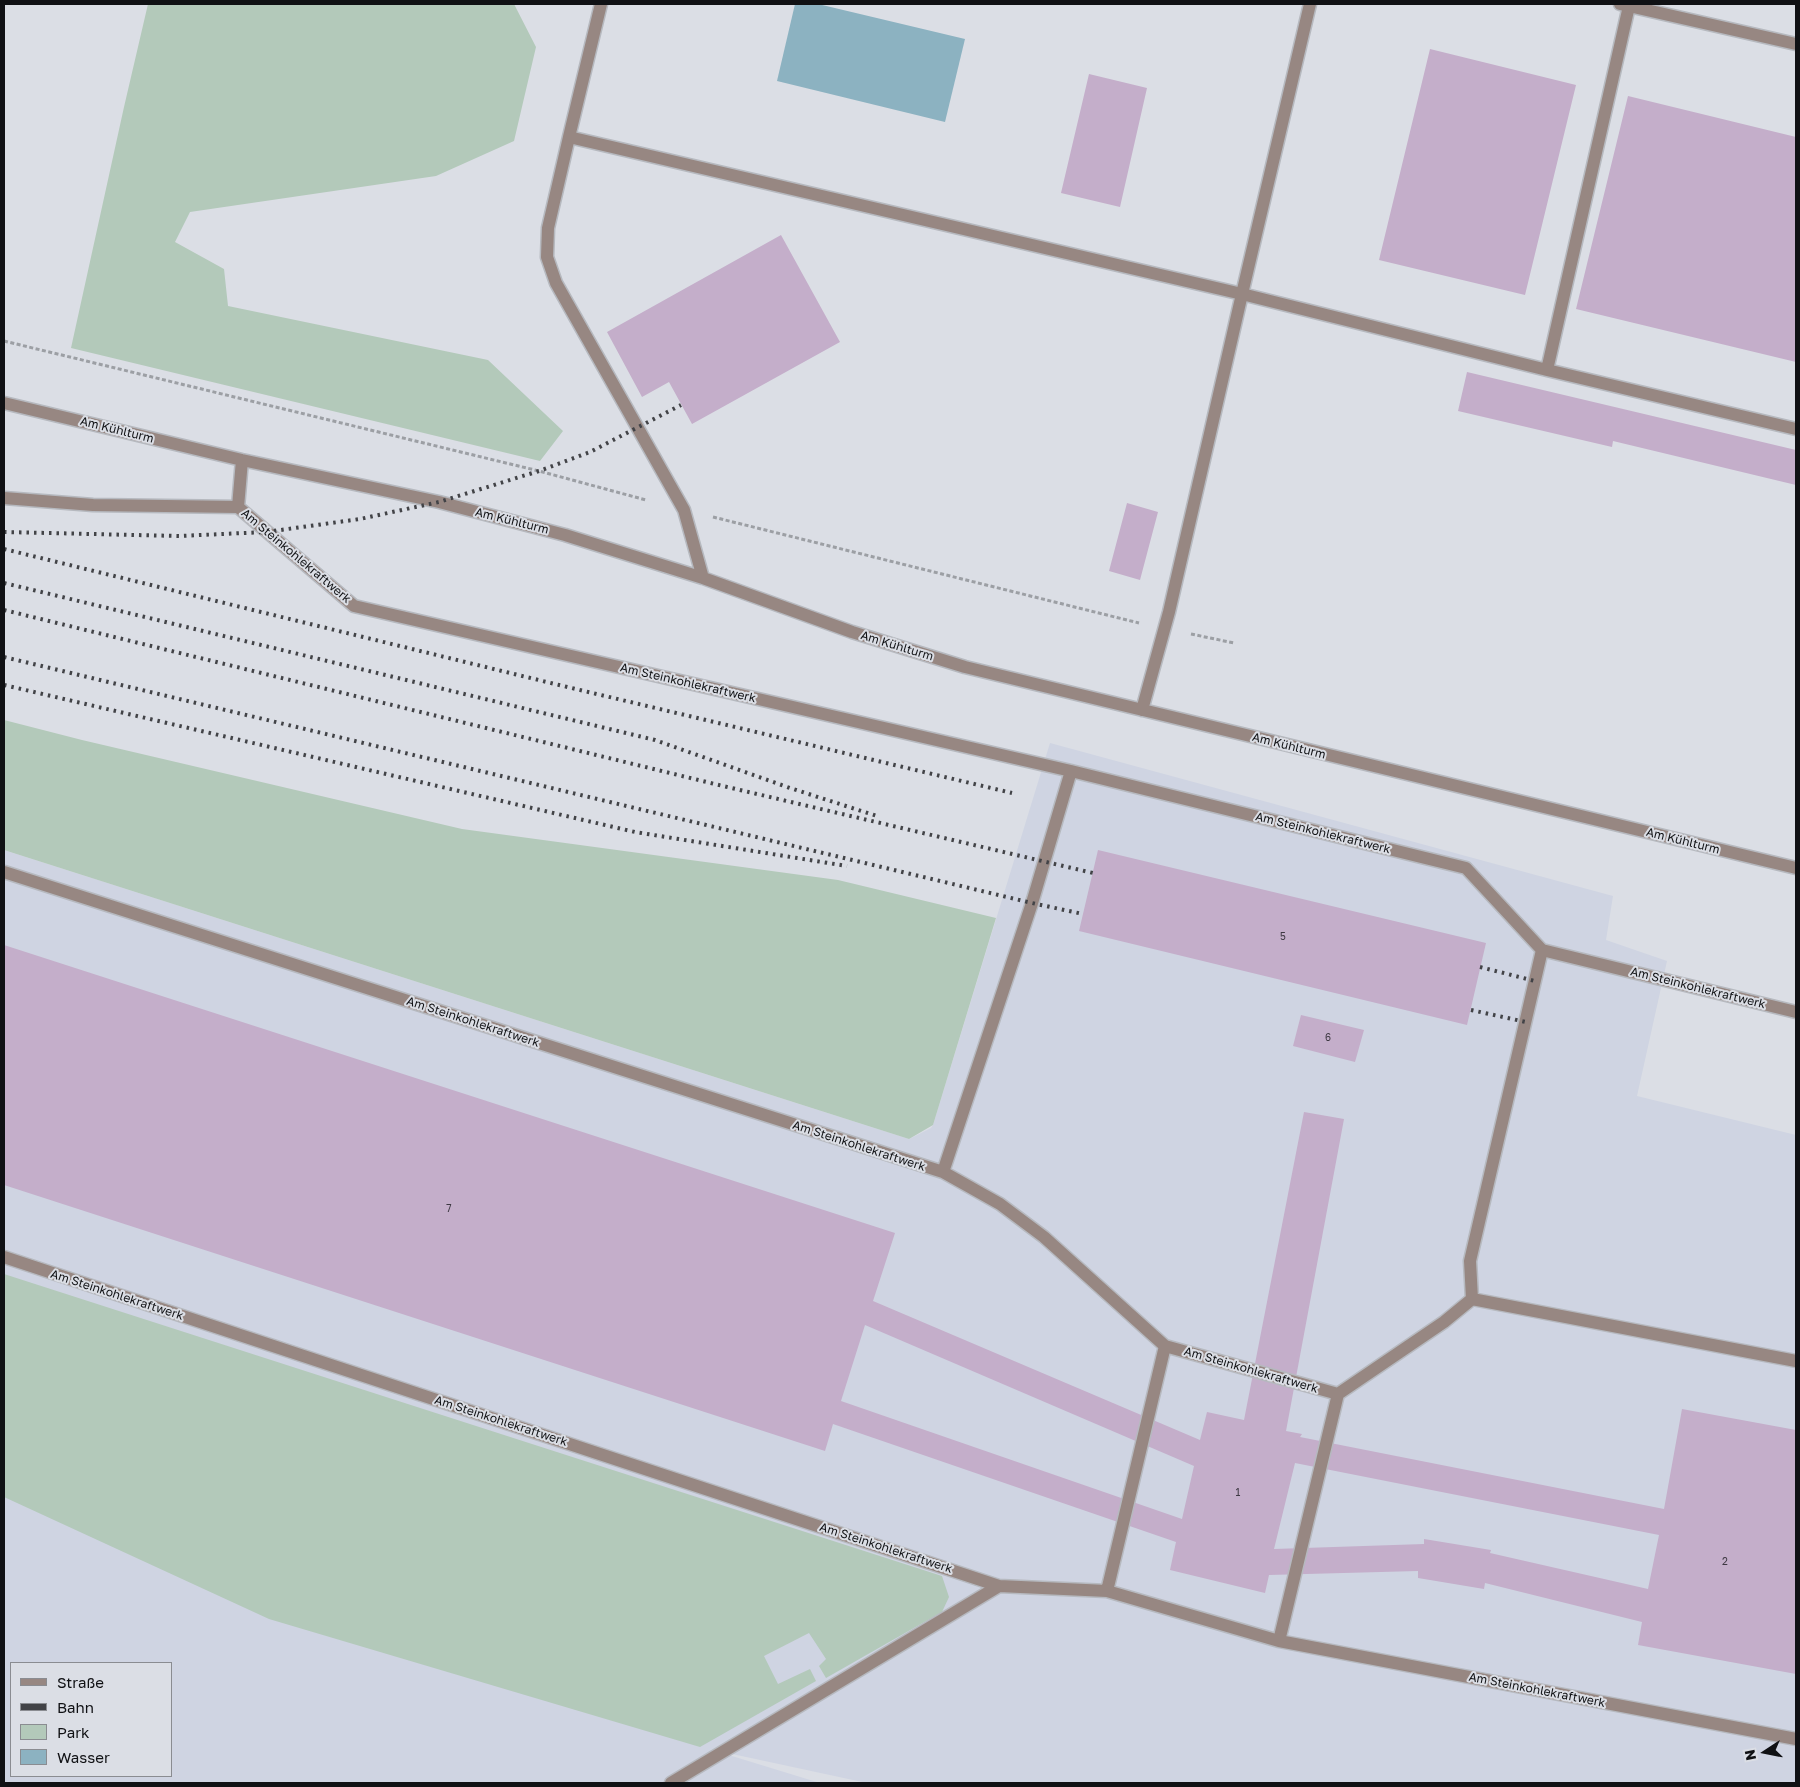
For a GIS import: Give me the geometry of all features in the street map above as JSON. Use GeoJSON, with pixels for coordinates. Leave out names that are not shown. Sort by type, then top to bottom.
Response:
{"type":"FeatureCollection","features":[{"type":"Feature","properties":{"kind":"street"},"geometry":{"type":"LineString","coordinates":[[601,4],[548,228],[548,258],[556,283],[684,510],[703,578]]}},
{"type":"Feature","properties":{"kind":"street"},"geometry":{"type":"LineString","coordinates":[[1142,710],[1164,629],[1310,4]]}},
{"type":"Feature","properties":{"kind":"street"},"geometry":{"type":"LineString","coordinates":[[1547,370],[1624,5],[1796,44]]}},
{"type":"Feature","properties":{"kind":"street"},"geometry":{"type":"LineString","coordinates":[[569,137],[1242,294],[1547,370],[1796,429]]}},
{"type":"Feature","properties":{"kind":"street","name":"Am Kühlturm"},"geometry":{"type":"LineString","coordinates":[[4,403],[242,460],[439,502],[565,535],[703,578],[852,632],[965,666],[1796,868]]}},
{"type":"Feature","properties":{"kind":"street","name":"Am Steinkohlekraftwerk"},"geometry":{"type":"LineString","coordinates":[[242,460],[238,508],[354,606],[1071,771],[1466,868],[1542,950],[1796,1012]]}},
{"type":"Feature","properties":{"kind":"street"},"geometry":{"type":"LineString","coordinates":[[4,498],[93,505],[238,508]]}},
{"type":"Feature","properties":{"kind":"street","name":"Am Steinkohlekraftwerk"},"geometry":{"type":"LineString","coordinates":[[943,1172],[1032,903],[1071,771]]}},
{"type":"Feature","properties":{"kind":"street","name":"Am Steinkohlekraftwerk"},"geometry":{"type":"LineString","coordinates":[[4,872],[943,1172],[1000,1204],[1044,1236],[1165,1346],[1338,1394]]}},
{"type":"Feature","properties":{"kind":"street"},"geometry":{"type":"LineString","coordinates":[[1472,1300],[1470,1260],[1542,950]]}},
{"type":"Feature","properties":{"kind":"street","name":"Am Steinkohlekraftwerk"},"geometry":{"type":"LineString","coordinates":[[4,1257],[999,1586],[1107,1591],[1279,1641],[1796,1739]]}},
{"type":"Feature","properties":{"kind":"street"},"geometry":{"type":"LineString","coordinates":[[1279,1641],[1338,1394],[1444,1322],[1472,1300],[1796,1361]]}},
{"type":"Feature","properties":{"kind":"street"},"geometry":{"type":"LineString","coordinates":[[1107,1591],[1165,1346]]}},
{"type":"Feature","properties":{"kind":"street"},"geometry":{"type":"LineString","coordinates":[[671,1783],[999,1586]]}},
{"type":"Feature","properties":{"kind":"path"},"geometry":{"type":"LineString","coordinates":[[4,342],[530,469],[684,510],[1164,629],[1234,643]]}},
{"type":"Feature","properties":{"kind":"shaded area"},"geometry":{"type":"Polygon","coordinates":[[[1050,743],[1613,896],[1606,940],[1667,961],[1637,1096],[1796,1135],[1796,1783],[867,1783],[709,1749],[820,1783],[4,1783],[4,850],[909,1139],[931,1128],[1050,743]]]}},
{"type":"Feature","properties":{"kind":"green space"},"geometry":{"type":"Polygon","coordinates":[[[148,4],[514,4],[536,47],[514,141],[436,176],[190,212],[175,242],[224,269],[228,306],[488,360],[563,431],[540,461],[71,348],[148,4]]]}},
{"type":"Feature","properties":{"kind":"green space"},"geometry":{"type":"Polygon","coordinates":[[[4,720],[462,829],[838,880],[996,918],[933,1125],[909,1139],[4,850],[4,720]]]}},
{"type":"Feature","properties":{"kind":"green space"},"geometry":{"type":"Polygon","coordinates":[[[4,1274],[942,1576],[949,1597],[942,1612],[826,1678],[819,1666],[826,1659],[809,1633],[764,1656],[778,1684],[810,1669],[816,1681],[700,1747],[269,1619],[4,1497],[4,1274]]]}},
{"type":"Feature","properties":{"kind":"water"},"geometry":{"type":"Polygon","coordinates":[[[795,4],[818,4],[965,39],[945,122],[777,81],[795,4]]]}},
{"type":"Feature","properties":{"kind":"building"},"geometry":{"type":"Polygon","coordinates":[[[1430,49],[1576,85],[1525,295],[1379,260],[1430,49]]]}},
{"type":"Feature","properties":{"kind":"building"},"geometry":{"type":"Polygon","coordinates":[[[1089,74],[1147,88],[1120,207],[1061,193],[1089,74]]]}},
{"type":"Feature","properties":{"kind":"building"},"geometry":{"type":"Polygon","coordinates":[[[1628,96],[1796,137],[1796,362],[1576,309],[1628,96]]]}},
{"type":"Feature","properties":{"kind":"building"},"geometry":{"type":"Polygon","coordinates":[[[781,235],[840,342],[692,424],[669,382],[642,397],[607,332],[781,235]]]}},
{"type":"Feature","properties":{"kind":"building"},"geometry":{"type":"Polygon","coordinates":[[[1467,372],[1796,450],[1796,485],[1613,441],[1612,447],[1458,411],[1467,372]]]}},
{"type":"Feature","properties":{"kind":"building"},"geometry":{"type":"Polygon","coordinates":[[[1127,503],[1158,512],[1140,580],[1109,571],[1127,503]]]}},
{"type":"Feature","properties":{"kind":"building"},"geometry":{"type":"Polygon","coordinates":[[[1098,850],[1486,943],[1467,1025],[1079,931],[1098,850]]]}},
{"type":"Feature","properties":{"kind":"building"},"geometry":{"type":"Polygon","coordinates":[[[4,945],[895,1233],[873,1301],[1200,1440],[1207,1412],[1244,1420],[1304,1112],[1344,1119],[1286,1431],[1302,1434],[1300,1437],[1664,1509],[1682,1409],[1796,1430],[1796,1674],[1638,1645],[1642,1622],[1485,1583],[1484,1589],[1418,1578],[1418,1571],[1269,1575],[1265,1593],[1170,1570],[1176,1542],[833,1424],[825,1451],[4,1185],[4,945]],[[865,1325],[841,1401],[1182,1519],[1194,1466],[865,1325]],[[1295,1463],[1274,1549],[1424,1544],[1424,1539],[1491,1550],[1490,1553],[1648,1589],[1659,1535],[1295,1463]]]}},
{"type":"Feature","properties":{"kind":"building"},"geometry":{"type":"Polygon","coordinates":[[[1301,1015],[1364,1030],[1355,1062],[1293,1046],[1301,1015]]]}},
{"type":"Feature","properties":{"kind":"railway"},"geometry":{"type":"LineString","coordinates":[[4,532],[179,536],[266,532],[360,519],[439,502],[539,471],[590,452],[681,405]]}},
{"type":"Feature","properties":{"kind":"railway"},"geometry":{"type":"LineString","coordinates":[[4,549],[559,685],[1012,793]]}},
{"type":"Feature","properties":{"kind":"railway"},"geometry":{"type":"LineString","coordinates":[[4,583],[655,740],[790,788],[877,816]]}},
{"type":"Feature","properties":{"kind":"railway"},"geometry":{"type":"LineString","coordinates":[[4,610],[723,786],[1093,873]]}},
{"type":"Feature","properties":{"kind":"railway"},"geometry":{"type":"LineString","coordinates":[[4,657],[1083,914]]}},
{"type":"Feature","properties":{"kind":"railway"},"geometry":{"type":"LineString","coordinates":[[4,685],[635,832],[847,866]]}},
{"type":"Feature","properties":{"kind":"railway"},"geometry":{"type":"LineString","coordinates":[[1480,967],[1535,981]]}},
{"type":"Feature","properties":{"kind":"railway"},"geometry":{"type":"LineString","coordinates":[[1471,1010],[1526,1022]]}}]}
